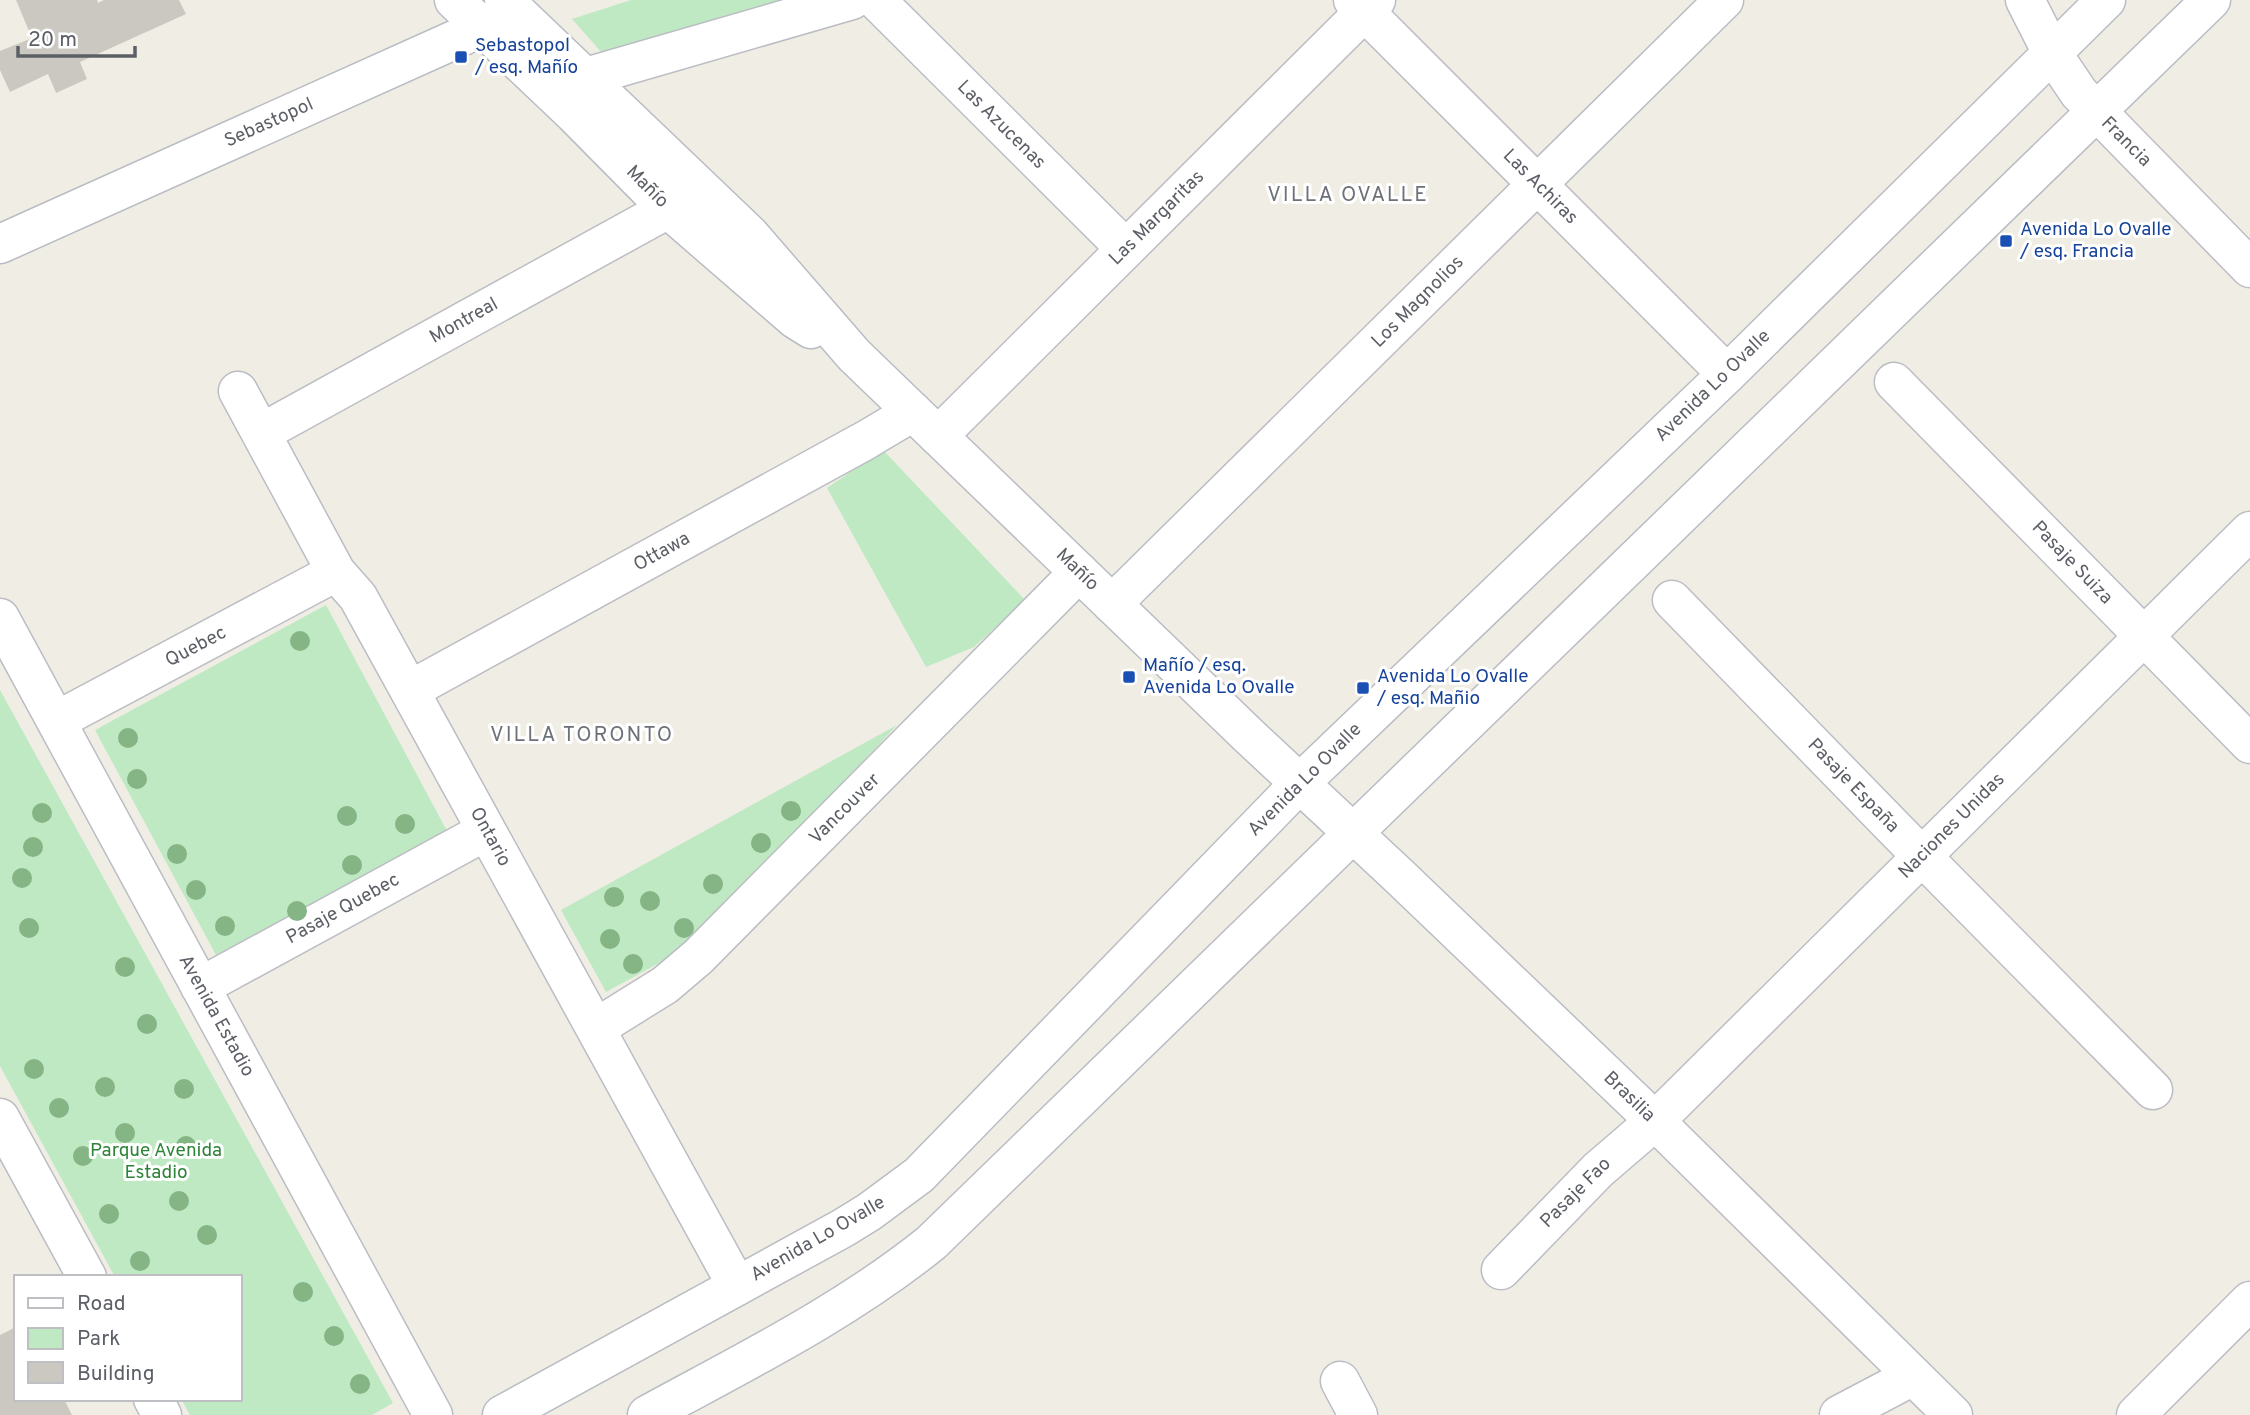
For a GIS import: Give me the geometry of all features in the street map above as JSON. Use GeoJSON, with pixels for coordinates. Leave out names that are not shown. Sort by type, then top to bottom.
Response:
{"type":"FeatureCollection","features":[{"type":"Feature","properties":{"kind":"street","name":"Mañío"},"geometry":{"type":"LineString","coordinates":[[454,0],[509,9],[586,77],[749,234],[854,355],[1300,783]]}},
{"type":"Feature","properties":{"kind":"street"},"geometry":{"type":"LineString","coordinates":[[586,77],[852,0]]}},
{"type":"Feature","properties":{"kind":"street","name":"Las Azucenas"},"geometry":{"type":"LineString","coordinates":[[876,0],[1126,249]]}},
{"type":"Feature","properties":{"kind":"street","name":"Los Magnolios"},"geometry":{"type":"LineString","coordinates":[[1112,604],[1724,0]]}},
{"type":"Feature","properties":{"kind":"street","name":"Francia"},"geometry":{"type":"LineString","coordinates":[[2025,0],[2064,74],[2096,112],[2250,268]]}},
{"type":"Feature","properties":{"kind":"street","name":"Avenida Lo Ovalle"},"geometry":{"type":"LineString","coordinates":[[502,1415],[843,1228],[919,1175],[1300,783],[1727,374],[2106,0]]}},
{"type":"Feature","properties":{"kind":"street"},"geometry":{"type":"LineString","coordinates":[[647,1415],[850,1302],[931,1243],[2211,0]]}},
{"type":"Feature","properties":{"kind":"street","name":"Las Margaritas"},"geometry":{"type":"LineString","coordinates":[[926,424],[1126,249],[1365,4]]}},
{"type":"Feature","properties":{"kind":"street","name":"Las Achiras"},"geometry":{"type":"LineString","coordinates":[[1365,4],[1537,184],[1727,374]]}},
{"type":"Feature","properties":{"kind":"street","name":"Mañío"},"geometry":{"type":"LineString","coordinates":[[509,9],[574,114],[668,209],[795,319],[854,355]]}},
{"type":"Feature","properties":{"kind":"street","name":"Sebastopol"},"geometry":{"type":"LineString","coordinates":[[0,244],[509,9]]}},
{"type":"Feature","properties":{"kind":"street","name":"Montreal"},"geometry":{"type":"LineString","coordinates":[[261,433],[668,209]]}},
{"type":"Feature","properties":{"kind":"street","name":"Pasaje Suiza"},"geometry":{"type":"LineString","coordinates":[[1894,382],[2250,744]]}},
{"type":"Feature","properties":{"kind":"street","name":"Ontario"},"geometry":{"type":"LineString","coordinates":[[238,391],[336,572],[358,597],[410,690],[737,1286]]}},
{"type":"Feature","properties":{"kind":"street","name":"Ottawa"},"geometry":{"type":"LineString","coordinates":[[410,690],[842,454],[926,424]]}},
{"type":"Feature","properties":{"kind":"street","name":"Naciones Unidas"},"geometry":{"type":"LineString","coordinates":[[1655,1121],[2250,531]]}},
{"type":"Feature","properties":{"kind":"street","name":"Quebec"},"geometry":{"type":"LineString","coordinates":[[56,721],[336,572]]}},
{"type":"Feature","properties":{"kind":"street","name":"Vancouver"},"geometry":{"type":"LineString","coordinates":[[596,1028],[665,985],[698,957],[1079,572]]}},
{"type":"Feature","properties":{"kind":"street","name":"Pasaje España"},"geometry":{"type":"LineString","coordinates":[[1672,600],[2153,1090]]}},
{"type":"Feature","properties":{"kind":"street","name":"Avenida Estadio"},"geometry":{"type":"LineString","coordinates":[[0,618],[433,1415]]}},
{"type":"Feature","properties":{"kind":"street","name":"Brasilia"},"geometry":{"type":"LineString","coordinates":[[1300,783],[1655,1121],[1953,1415]]}},
{"type":"Feature","properties":{"kind":"street","name":"Pasaje Quebec"},"geometry":{"type":"LineString","coordinates":[[200,987],[486,831]]}},
{"type":"Feature","properties":{"kind":"street"},"geometry":{"type":"LineString","coordinates":[[0,1118],[86,1275]]}},
{"type":"Feature","properties":{"kind":"street","name":"Pasaje Fao"},"geometry":{"type":"LineString","coordinates":[[1501,1270],[1598,1170],[1655,1121]]}},
{"type":"Feature","properties":{"kind":"street"},"geometry":{"type":"LineString","coordinates":[[2136,1415],[2250,1301]]}},
{"type":"Feature","properties":{"kind":"street"},"geometry":{"type":"LineString","coordinates":[[1839,1415],[1913,1376]]}},
{"type":"Feature","properties":{"kind":"street"},"geometry":{"type":"LineString","coordinates":[[1340,1381],[1358,1415]]}},
{"type":"Feature","properties":{"kind":"green space"},"geometry":{"type":"Polygon","coordinates":[[[631,0],[794,0],[603,54],[572,19],[631,0]]]}},
{"type":"Feature","properties":{"kind":"green space"},"geometry":{"type":"Polygon","coordinates":[[[883,450],[1025,600],[974,647],[926,667],[827,488],[883,450]]]}},
{"type":"Feature","properties":{"kind":"green space"},"geometry":{"type":"Polygon","coordinates":[[[326,605],[447,831],[216,955],[95,730],[326,605]]]}},
{"type":"Feature","properties":{"kind":"green space","name":"Parque Avenida Estadio"},"geometry":{"type":"Polygon","coordinates":[[[0,690],[393,1403],[372,1415],[190,1415],[182,1401],[242,1401],[242,1275],[114,1275],[0,1066],[0,690]]]}},
{"type":"Feature","properties":{"kind":"green space"},"geometry":{"type":"Polygon","coordinates":[[[897,725],[692,945],[606,992],[561,910],[897,725]]]}},
{"type":"Feature","properties":{"kind":"building"},"geometry":{"type":"Polygon","coordinates":[[[16,0],[97,0],[98,3],[104,0],[179,0],[186,14],[80,62],[87,79],[56,93],[48,74],[10,92],[0,70],[0,51],[32,38],[16,0]]]}},
{"type":"Feature","properties":{"kind":"building"},"geometry":{"type":"Polygon","coordinates":[[[14,1328],[14,1401],[65,1401],[72,1415],[0,1415],[0,1335],[14,1328]]]}},
{"type":"Feature","properties":{"kind":"place","name":"Sebastopol / esq. Mañío"},"geometry":{"type":"Point","coordinates":[461,57]}},
{"type":"Feature","properties":{"kind":"place","name":"Avenida Lo Ovalle / esq. Francia"},"geometry":{"type":"Point","coordinates":[2006,241]}},
{"type":"Feature","properties":{"kind":"place","name":"Mañío / esq. Avenida Lo Ovalle"},"geometry":{"type":"Point","coordinates":[1129,677]}},
{"type":"Feature","properties":{"kind":"place","name":"Avenida Lo Ovalle / esq. Mañio"},"geometry":{"type":"Point","coordinates":[1363,688]}},
{"type":"Feature","properties":{"kind":"district","name":"VILLA OVALLE"},"geometry":{"type":"Point","coordinates":[1348,195]}},
{"type":"Feature","properties":{"kind":"district","name":"VILLA TORONTO"},"geometry":{"type":"Point","coordinates":[582,735]}}]}
